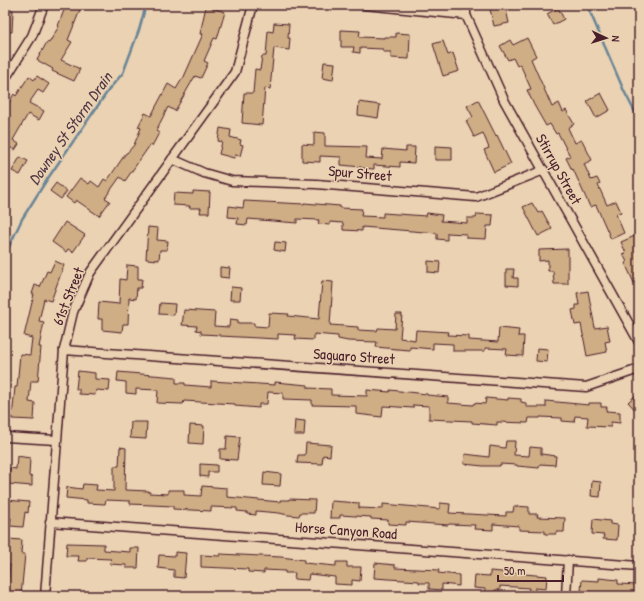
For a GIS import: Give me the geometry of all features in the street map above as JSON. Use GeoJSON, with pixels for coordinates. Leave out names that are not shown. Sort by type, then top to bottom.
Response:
{"type":"FeatureCollection","features":[{"type":"Feature","properties":{"kind":"street"},"geometry":{"type":"LineString","coordinates":[[5,79],[8,68],[32,36],[44,5]]}},
{"type":"Feature","properties":{"kind":"street","name":"61st Street"},"geometry":{"type":"LineString","coordinates":[[45,596],[64,350],[73,312],[90,273],[235,72],[254,5]]}},
{"type":"Feature","properties":{"kind":"street"},"geometry":{"type":"LineString","coordinates":[[365,5],[466,15]]}},
{"type":"Feature","properties":{"kind":"street","name":"Stirrup Street"},"geometry":{"type":"LineString","coordinates":[[466,5],[466,15],[504,100],[639,342]]}},
{"type":"Feature","properties":{"kind":"street","name":"Spur Street"},"geometry":{"type":"LineString","coordinates":[[172,159],[204,173],[232,181],[316,184],[476,197],[544,170]]}},
{"type":"Feature","properties":{"kind":"street","name":"Saguaro Street"},"geometry":{"type":"LineString","coordinates":[[64,350],[586,387],[639,369]]}},
{"type":"Feature","properties":{"kind":"street"},"geometry":{"type":"LineString","coordinates":[[5,437],[56,440]]}},
{"type":"Feature","properties":{"kind":"street","name":"Horse Canyon Road"},"geometry":{"type":"LineString","coordinates":[[50,522],[639,566]]}},
{"type":"Feature","properties":{"kind":"street"},"geometry":{"type":"LineString","coordinates":[[566,596],[568,560]]}},
{"type":"Feature","properties":{"kind":"building"},"geometry":{"type":"Polygon","coordinates":[[[66,5],[82,5],[68,40],[72,42],[61,60],[80,69],[74,81],[52,71],[53,69],[37,60],[47,42],[49,43],[59,26],[66,5]]]}},
{"type":"Feature","properties":{"kind":"building"},"geometry":{"type":"Polygon","coordinates":[[[489,5],[505,5],[509,23],[494,26],[489,5]]]}},
{"type":"Feature","properties":{"kind":"building"},"geometry":{"type":"Polygon","coordinates":[[[206,6],[225,12],[217,39],[214,38],[204,61],[208,63],[201,78],[195,76],[175,111],[168,107],[156,131],[159,133],[152,146],[150,145],[125,181],[120,177],[105,198],[110,201],[99,216],[76,200],[74,203],[66,197],[80,178],[89,184],[91,181],[99,187],[104,179],[107,181],[126,153],[134,145],[141,128],[138,127],[145,113],[151,116],[168,84],[176,89],[183,79],[203,34],[200,34],[206,6]]]}},
{"type":"Feature","properties":{"kind":"building"},"geometry":{"type":"Polygon","coordinates":[[[558,8],[564,19],[553,25],[547,14],[558,8]]]}},
{"type":"Feature","properties":{"kind":"building"},"geometry":{"type":"Polygon","coordinates":[[[5,10],[13,10],[12,32],[5,32],[5,10]]]}},
{"type":"Feature","properties":{"kind":"building"},"geometry":{"type":"Polygon","coordinates":[[[274,23],[289,24],[289,50],[274,48],[270,89],[265,88],[262,125],[242,123],[244,93],[253,93],[255,69],[260,70],[262,56],[266,56],[268,31],[273,32],[274,23]]]}},
{"type":"Feature","properties":{"kind":"building"},"geometry":{"type":"Polygon","coordinates":[[[341,30],[360,31],[359,37],[384,38],[396,37],[396,33],[410,34],[409,59],[391,58],[391,52],[383,52],[383,49],[360,48],[360,53],[353,52],[354,47],[341,47],[341,30]]]}},
{"type":"Feature","properties":{"kind":"building"},"geometry":{"type":"Polygon","coordinates":[[[527,38],[536,56],[531,59],[552,107],[559,103],[563,112],[566,110],[574,124],[568,128],[575,143],[582,140],[592,160],[584,164],[591,180],[597,178],[600,184],[598,185],[607,205],[616,201],[621,212],[616,214],[624,233],[611,239],[596,205],[590,207],[573,169],[572,170],[566,158],[570,156],[558,133],[556,134],[550,124],[546,126],[534,105],[527,90],[531,89],[520,64],[517,66],[513,58],[508,60],[500,46],[510,40],[513,45],[527,38]]]}},
{"type":"Feature","properties":{"kind":"building"},"geometry":{"type":"Polygon","coordinates":[[[443,41],[448,55],[453,53],[459,71],[443,76],[433,44],[443,41]]]}},
{"type":"Feature","properties":{"kind":"building"},"geometry":{"type":"Polygon","coordinates":[[[324,62],[335,63],[333,80],[322,78],[324,62]]]}},
{"type":"Feature","properties":{"kind":"building"},"geometry":{"type":"Polygon","coordinates":[[[29,76],[34,80],[37,76],[49,84],[43,93],[38,90],[29,103],[44,111],[39,120],[28,114],[13,140],[19,144],[15,150],[5,145],[5,120],[8,114],[5,110],[14,94],[16,96],[29,76]]]}},
{"type":"Feature","properties":{"kind":"building"},"geometry":{"type":"Polygon","coordinates":[[[601,93],[610,110],[596,118],[587,101],[601,93]]]}},
{"type":"Feature","properties":{"kind":"building"},"geometry":{"type":"Polygon","coordinates":[[[478,100],[511,164],[494,172],[484,150],[489,148],[483,133],[474,137],[466,121],[473,117],[467,106],[478,100]]]}},
{"type":"Feature","properties":{"kind":"building"},"geometry":{"type":"Polygon","coordinates":[[[359,102],[380,105],[378,118],[358,115],[359,102]]]}},
{"type":"Feature","properties":{"kind":"building"},"geometry":{"type":"Polygon","coordinates":[[[220,128],[231,130],[230,137],[241,140],[240,144],[243,145],[240,156],[235,155],[234,158],[219,154],[222,142],[218,141],[220,128]]]}},
{"type":"Feature","properties":{"kind":"building"},"geometry":{"type":"Polygon","coordinates":[[[314,132],[325,133],[325,146],[367,147],[366,158],[382,159],[383,149],[406,151],[406,147],[415,147],[414,163],[400,162],[400,167],[374,165],[374,169],[341,165],[341,157],[320,156],[320,162],[302,161],[302,144],[314,145],[314,132]]]}},
{"type":"Feature","properties":{"kind":"building"},"geometry":{"type":"Polygon","coordinates":[[[435,146],[452,147],[452,160],[435,160],[435,146]]]}},
{"type":"Feature","properties":{"kind":"building"},"geometry":{"type":"Polygon","coordinates":[[[20,157],[28,161],[20,175],[12,171],[20,157]]]}},
{"type":"Feature","properties":{"kind":"building"},"geometry":{"type":"Polygon","coordinates":[[[56,183],[67,191],[61,199],[50,191],[56,183]]]}},
{"type":"Feature","properties":{"kind":"building"},"geometry":{"type":"Polygon","coordinates":[[[193,191],[210,192],[209,213],[200,213],[201,208],[189,208],[190,206],[173,205],[174,193],[193,194],[193,191]]]}},
{"type":"Feature","properties":{"kind":"building"},"geometry":{"type":"Polygon","coordinates":[[[244,201],[340,206],[340,208],[362,209],[361,216],[383,217],[383,213],[426,216],[427,213],[442,215],[441,221],[467,223],[467,218],[476,218],[477,214],[493,215],[492,226],[487,226],[486,239],[466,238],[466,234],[447,233],[447,240],[437,239],[437,233],[362,227],[362,231],[343,230],[343,223],[330,222],[330,225],[318,224],[319,220],[297,219],[297,223],[248,219],[247,225],[237,224],[238,218],[228,217],[229,206],[243,208],[244,201]]]}},
{"type":"Feature","properties":{"kind":"building"},"geometry":{"type":"Polygon","coordinates":[[[532,203],[538,213],[542,211],[552,229],[538,236],[523,207],[532,203]]]}},
{"type":"Feature","properties":{"kind":"building"},"geometry":{"type":"Polygon","coordinates":[[[65,222],[85,235],[73,252],[68,249],[66,252],[52,242],[65,222]]]}},
{"type":"Feature","properties":{"kind":"building"},"geometry":{"type":"Polygon","coordinates":[[[148,227],[158,228],[157,240],[168,241],[167,250],[160,250],[159,260],[146,259],[148,227]]]}},
{"type":"Feature","properties":{"kind":"building"},"geometry":{"type":"Polygon","coordinates":[[[637,235],[639,240],[639,294],[625,263],[627,262],[623,254],[626,253],[621,242],[637,235]]]}},
{"type":"Feature","properties":{"kind":"building"},"geometry":{"type":"Polygon","coordinates":[[[275,242],[286,243],[285,252],[274,250],[275,242]]]}},
{"type":"Feature","properties":{"kind":"building"},"geometry":{"type":"Polygon","coordinates":[[[568,249],[568,284],[554,284],[553,271],[548,271],[548,260],[539,261],[539,250],[568,249]]]}},
{"type":"Feature","properties":{"kind":"building"},"geometry":{"type":"Polygon","coordinates":[[[55,261],[64,265],[51,301],[44,299],[39,321],[44,322],[39,347],[41,347],[38,381],[31,381],[29,402],[35,403],[34,420],[12,419],[20,354],[30,355],[32,338],[24,336],[34,294],[32,294],[35,285],[40,287],[47,271],[50,272],[55,261]]]}},
{"type":"Feature","properties":{"kind":"building"},"geometry":{"type":"Polygon","coordinates":[[[428,261],[440,262],[439,273],[428,272],[428,261]]]}},
{"type":"Feature","properties":{"kind":"building"},"geometry":{"type":"Polygon","coordinates":[[[127,265],[138,266],[138,279],[142,279],[141,288],[137,288],[136,299],[129,298],[128,324],[123,324],[122,332],[102,330],[102,319],[98,319],[99,302],[119,304],[120,279],[126,280],[127,265]]]}},
{"type":"Feature","properties":{"kind":"building"},"geometry":{"type":"Polygon","coordinates":[[[220,267],[230,268],[229,278],[220,277],[220,267]]]}},
{"type":"Feature","properties":{"kind":"building"},"geometry":{"type":"Polygon","coordinates":[[[506,269],[514,269],[513,278],[518,278],[518,286],[506,285],[506,269]]]}},
{"type":"Feature","properties":{"kind":"building"},"geometry":{"type":"Polygon","coordinates":[[[322,281],[333,282],[330,325],[358,327],[358,330],[377,331],[378,328],[395,329],[396,314],[402,314],[400,338],[415,340],[416,330],[449,332],[448,335],[469,336],[469,340],[498,342],[499,328],[519,330],[518,336],[524,336],[523,356],[506,355],[507,349],[485,348],[485,351],[453,351],[453,344],[433,343],[433,349],[410,347],[410,350],[376,347],[377,342],[348,341],[338,339],[338,336],[314,334],[314,340],[295,339],[296,335],[278,334],[278,339],[220,336],[201,334],[201,331],[196,330],[197,326],[182,325],[184,310],[215,312],[214,326],[229,327],[230,319],[238,320],[238,323],[254,323],[254,326],[268,327],[269,313],[289,314],[288,316],[319,319],[322,281]]]}},
{"type":"Feature","properties":{"kind":"building"},"geometry":{"type":"Polygon","coordinates":[[[231,287],[241,288],[240,300],[230,300],[231,287]]]}},
{"type":"Feature","properties":{"kind":"building"},"geometry":{"type":"Polygon","coordinates":[[[588,291],[595,328],[607,326],[610,341],[605,342],[607,352],[587,356],[581,324],[575,325],[572,310],[576,309],[576,305],[579,305],[577,293],[588,291]]]}},
{"type":"Feature","properties":{"kind":"building"},"geometry":{"type":"Polygon","coordinates":[[[160,303],[175,304],[174,315],[159,314],[160,303]]]}},
{"type":"Feature","properties":{"kind":"building"},"geometry":{"type":"Polygon","coordinates":[[[537,348],[548,349],[547,362],[536,361],[537,348]]]}},
{"type":"Feature","properties":{"kind":"building"},"geometry":{"type":"Polygon","coordinates":[[[78,371],[95,373],[95,379],[110,380],[109,391],[96,390],[95,395],[79,394],[79,389],[76,389],[78,371]]]}},
{"type":"Feature","properties":{"kind":"building"},"geometry":{"type":"Polygon","coordinates":[[[118,372],[176,377],[176,383],[211,387],[211,381],[275,385],[275,382],[308,385],[308,388],[331,389],[331,395],[367,396],[367,390],[390,392],[390,390],[448,397],[448,403],[473,405],[474,403],[485,404],[486,398],[508,400],[508,398],[521,399],[521,402],[526,403],[526,407],[546,407],[546,401],[589,405],[589,403],[601,403],[601,407],[607,407],[606,411],[620,412],[620,423],[611,422],[611,427],[587,426],[588,417],[575,416],[574,422],[562,421],[562,418],[540,417],[529,418],[528,423],[497,422],[497,425],[472,423],[472,421],[429,419],[429,406],[413,405],[413,408],[383,406],[382,417],[356,414],[356,406],[312,405],[312,400],[283,399],[283,393],[268,392],[267,404],[259,404],[259,408],[235,406],[235,404],[184,401],[183,404],[157,403],[158,390],[136,389],[136,394],[126,393],[126,382],[117,381],[118,372]]]}},
{"type":"Feature","properties":{"kind":"building"},"geometry":{"type":"Polygon","coordinates":[[[635,396],[639,400],[639,414],[628,402],[635,396]]]}},
{"type":"Feature","properties":{"kind":"building"},"geometry":{"type":"Polygon","coordinates":[[[295,420],[305,421],[304,435],[294,435],[295,420]]]}},
{"type":"Feature","properties":{"kind":"building"},"geometry":{"type":"Polygon","coordinates":[[[131,422],[147,422],[146,439],[130,438],[131,422]]]}},
{"type":"Feature","properties":{"kind":"building"},"geometry":{"type":"Polygon","coordinates":[[[190,425],[204,426],[203,444],[189,443],[190,425]]]}},
{"type":"Feature","properties":{"kind":"building"},"geometry":{"type":"Polygon","coordinates":[[[227,436],[240,437],[237,460],[220,459],[220,449],[226,449],[227,436]]]}},
{"type":"Feature","properties":{"kind":"building"},"geometry":{"type":"Polygon","coordinates":[[[506,441],[515,441],[514,455],[529,456],[530,447],[541,448],[541,454],[556,456],[555,465],[540,464],[539,468],[500,464],[500,466],[483,466],[464,464],[465,454],[489,457],[490,446],[505,448],[506,441]]]}},
{"type":"Feature","properties":{"kind":"building"},"geometry":{"type":"Polygon","coordinates":[[[306,443],[331,445],[330,456],[323,455],[322,464],[297,463],[298,455],[305,455],[306,443]]]}},
{"type":"Feature","properties":{"kind":"building"},"geometry":{"type":"Polygon","coordinates":[[[120,447],[126,448],[125,490],[149,491],[149,493],[168,494],[168,490],[184,490],[184,495],[201,496],[202,486],[227,488],[227,497],[280,502],[280,500],[289,499],[315,500],[314,513],[300,513],[299,516],[256,511],[256,515],[237,511],[237,508],[211,507],[211,511],[173,509],[173,506],[130,504],[130,501],[106,500],[105,504],[87,503],[87,500],[66,498],[67,487],[82,489],[83,484],[97,485],[96,490],[114,491],[114,466],[119,466],[120,447]]]}},
{"type":"Feature","properties":{"kind":"building"},"geometry":{"type":"Polygon","coordinates":[[[17,456],[30,458],[29,476],[32,477],[32,486],[8,484],[10,468],[16,469],[17,456]]]}},
{"type":"Feature","properties":{"kind":"building"},"geometry":{"type":"Polygon","coordinates":[[[200,464],[217,465],[217,472],[208,472],[208,477],[200,476],[200,464]]]}},
{"type":"Feature","properties":{"kind":"building"},"geometry":{"type":"Polygon","coordinates":[[[264,472],[281,474],[280,486],[263,485],[264,472]]]}},
{"type":"Feature","properties":{"kind":"building"},"geometry":{"type":"Polygon","coordinates":[[[592,481],[601,482],[600,497],[591,496],[592,481]]]}},
{"type":"Feature","properties":{"kind":"building"},"geometry":{"type":"Polygon","coordinates":[[[7,500],[29,502],[28,513],[25,512],[23,527],[10,526],[11,518],[6,518],[7,500]]]}},
{"type":"Feature","properties":{"kind":"building"},"geometry":{"type":"Polygon","coordinates":[[[331,501],[359,503],[359,508],[383,509],[383,504],[440,509],[440,503],[450,504],[449,513],[506,516],[506,512],[513,512],[514,506],[529,507],[529,514],[538,514],[537,517],[565,518],[564,532],[545,534],[545,531],[519,530],[519,526],[493,524],[493,530],[474,529],[475,525],[406,522],[406,525],[388,524],[388,520],[371,519],[371,517],[340,515],[340,518],[330,518],[331,501]]]}},
{"type":"Feature","properties":{"kind":"building"},"geometry":{"type":"Polygon","coordinates":[[[593,519],[610,521],[610,524],[618,525],[617,540],[603,539],[604,535],[592,534],[593,519]]]}},
{"type":"Feature","properties":{"kind":"building"},"geometry":{"type":"Polygon","coordinates":[[[8,539],[22,540],[21,554],[25,554],[21,596],[7,596],[10,565],[5,564],[5,542],[8,542],[8,539]]]}},
{"type":"Feature","properties":{"kind":"building"},"geometry":{"type":"Polygon","coordinates":[[[67,543],[104,544],[104,550],[130,552],[130,548],[139,548],[138,568],[126,568],[126,565],[110,564],[111,559],[87,558],[87,561],[78,561],[79,556],[66,556],[67,543]]]}},
{"type":"Feature","properties":{"kind":"building"},"geometry":{"type":"Polygon","coordinates":[[[175,552],[186,553],[184,578],[174,577],[174,570],[158,568],[159,555],[175,556],[175,552]]]}},
{"type":"Feature","properties":{"kind":"building"},"geometry":{"type":"Polygon","coordinates":[[[220,554],[281,557],[304,560],[304,563],[336,566],[336,562],[347,562],[347,567],[361,567],[360,581],[352,580],[352,585],[335,584],[335,577],[309,574],[308,580],[294,579],[295,573],[285,573],[285,571],[264,570],[264,573],[248,572],[248,569],[201,567],[201,555],[220,556],[220,554]]]}},
{"type":"Feature","properties":{"kind":"building"},"geometry":{"type":"Polygon","coordinates":[[[375,563],[395,565],[395,568],[439,570],[438,573],[459,575],[459,586],[442,584],[442,590],[429,589],[429,583],[419,583],[419,581],[374,578],[375,563]]]}},
{"type":"Feature","properties":{"kind":"building"},"geometry":{"type":"Polygon","coordinates":[[[490,571],[547,576],[546,589],[535,588],[535,594],[528,594],[529,588],[500,586],[500,590],[495,590],[495,595],[485,594],[486,589],[474,588],[475,575],[490,576],[490,571]]]}},
{"type":"Feature","properties":{"kind":"building"},"geometry":{"type":"Polygon","coordinates":[[[599,578],[618,580],[618,584],[639,585],[639,596],[603,596],[603,593],[581,591],[582,580],[599,581],[599,578]]]}},
{"type":"Feature","properties":{"kind":"waterway","name":"Downey St Storm Drain"},"geometry":{"type":"LineString","coordinates":[[5,260],[8,249],[22,219],[46,181],[110,88],[123,73],[139,30],[146,5]]}},
{"type":"Feature","properties":{"kind":"waterway"},"geometry":{"type":"LineString","coordinates":[[587,5],[624,91],[639,120]]}}]}
